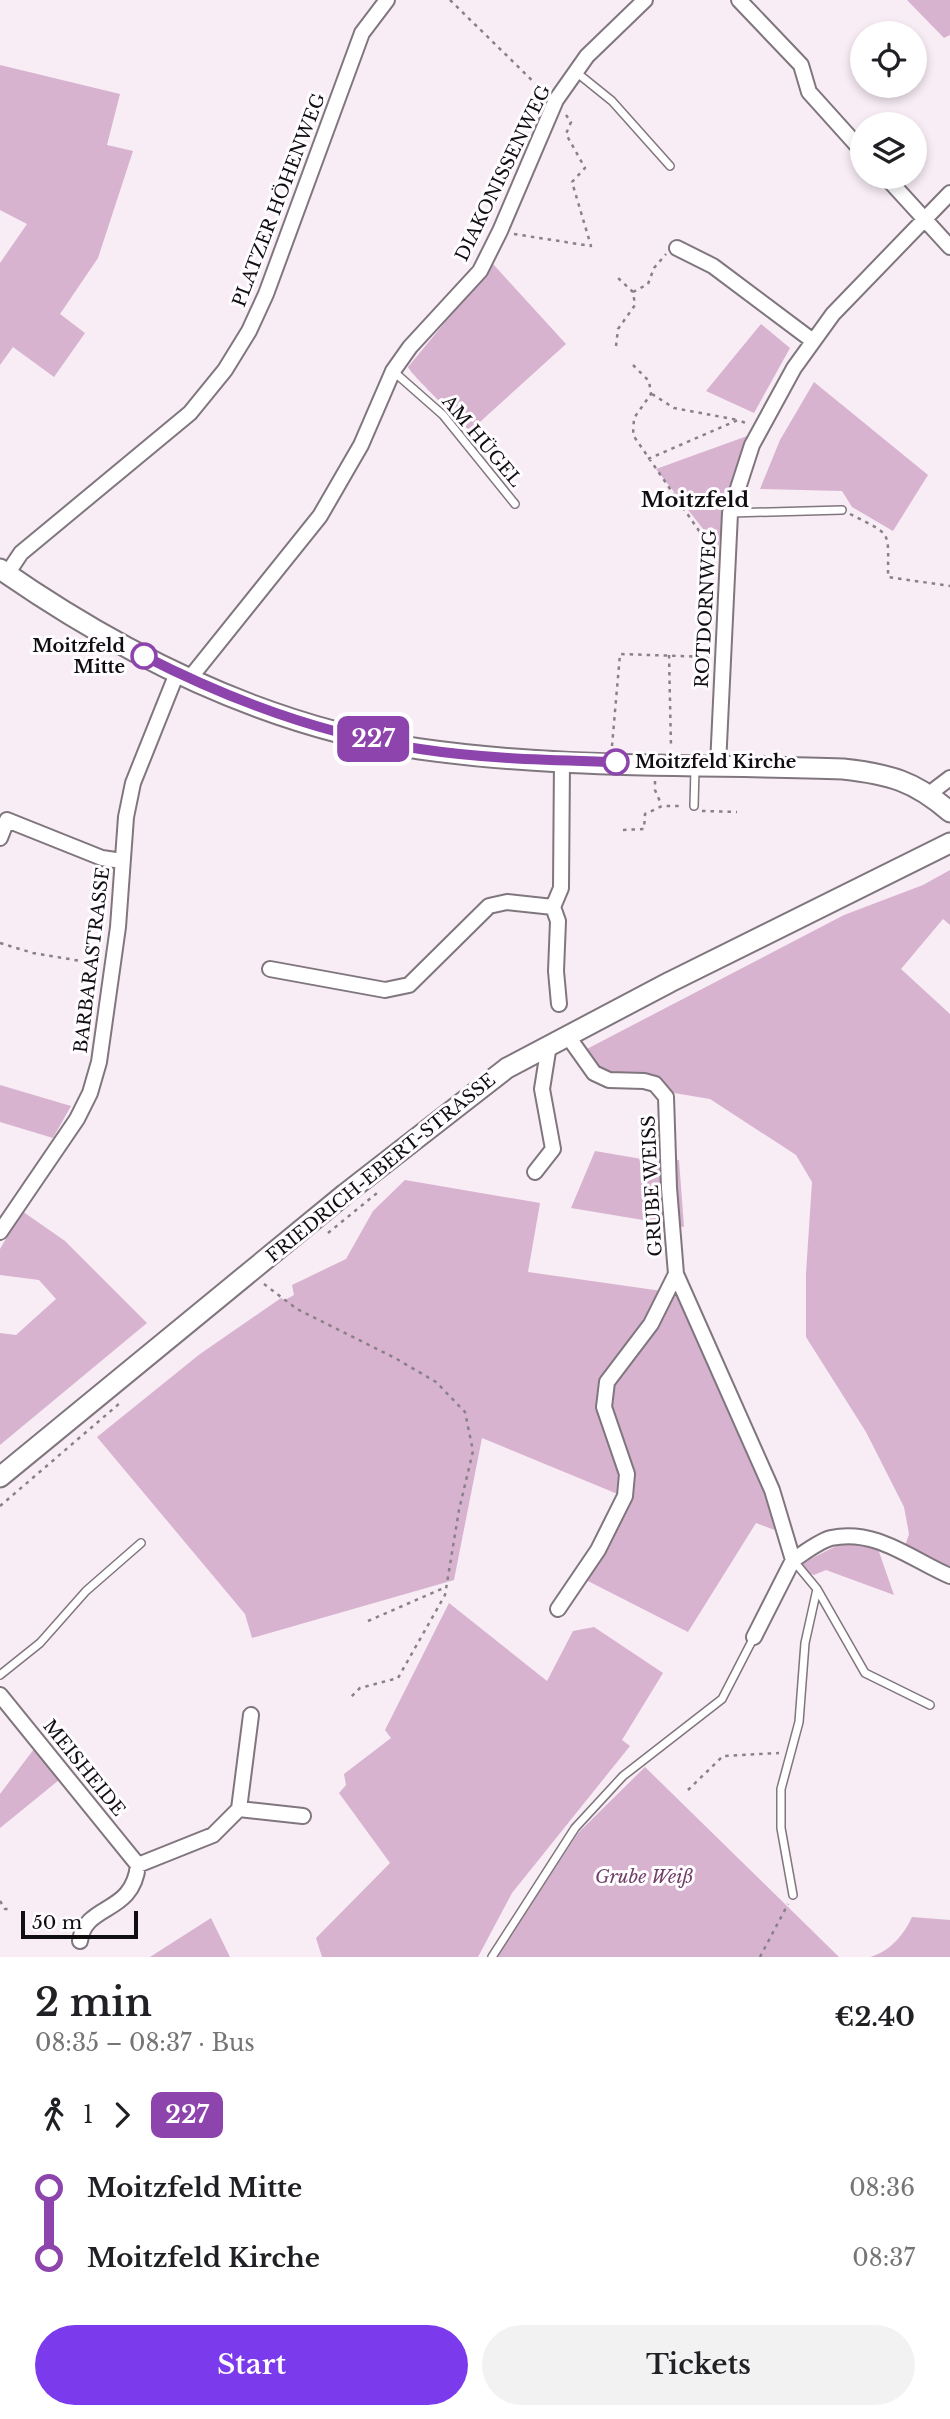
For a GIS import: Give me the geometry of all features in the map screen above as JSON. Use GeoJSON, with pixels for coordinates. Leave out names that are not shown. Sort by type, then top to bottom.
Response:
{"type":"FeatureCollection","features":[{"type":"Feature","properties":{"kind":"main road"},"geometry":{"type":"LineString","coordinates":[[3,571],[91,629],[183,676],[253,705],[359,736],[419,749],[562,760],[844,769],[881,773],[910,782],[950,812]]}},
{"type":"Feature","properties":{"kind":"main road","name":"FRIEDRICH-EBERT-STRASSE"},"geometry":{"type":"LineString","coordinates":[[0,1477],[430,1125],[507,1068],[567,1035],[950,843]]}},
{"type":"Feature","properties":{"kind":"street","name":"PLATZER HÖHENWEG"},"geometry":{"type":"LineString","coordinates":[[3,571],[21,553],[190,414],[225,370],[266,294],[362,33],[387,0]]}},
{"type":"Feature","properties":{"kind":"street","name":"DIAKONISSENWEG"},"geometry":{"type":"LineString","coordinates":[[183,676],[320,516],[349,469],[393,371],[410,347],[480,271],[556,100],[587,56],[645,0]]}},
{"type":"Feature","properties":{"kind":"street"},"geometry":{"type":"LineString","coordinates":[[739,0],[801,65],[809,92],[850,138]]}},
{"type":"Feature","properties":{"kind":"street"},"geometry":{"type":"LineString","coordinates":[[897,189],[950,247]]}},
{"type":"Feature","properties":{"kind":"street","name":"ROTDORNWEG"},"geometry":{"type":"LineString","coordinates":[[718,765],[730,513],[739,478],[794,368],[813,341],[834,314],[950,192]]}},
{"type":"Feature","properties":{"kind":"street"},"geometry":{"type":"LineString","coordinates":[[677,248],[713,266],[813,341]]}},
{"type":"Feature","properties":{"kind":"street","name":"BARBARASTRASSE"},"geometry":{"type":"LineString","coordinates":[[0,1232],[69,1130],[90,1093],[99,1062],[133,783],[183,676]]}},
{"type":"Feature","properties":{"kind":"street"},"geometry":{"type":"LineString","coordinates":[[559,1004],[556,971],[558,921],[553,907],[561,888],[562,760]]}},
{"type":"Feature","properties":{"kind":"street"},"geometry":{"type":"LineString","coordinates":[[929,794],[950,778]]}},
{"type":"Feature","properties":{"kind":"street"},"geometry":{"type":"LineString","coordinates":[[0,838],[3,819],[102,858],[122,861]]}},
{"type":"Feature","properties":{"kind":"street"},"geometry":{"type":"LineString","coordinates":[[270,969],[397,990],[409,985],[489,906],[508,902],[553,907]]}},
{"type":"Feature","properties":{"kind":"street","name":"GRUBE WEISS"},"geometry":{"type":"LineString","coordinates":[[567,1035],[594,1073],[609,1080],[656,1084],[666,1097],[676,1274],[772,1490],[793,1560]]}},
{"type":"Feature","properties":{"kind":"street"},"geometry":{"type":"LineString","coordinates":[[535,1172],[553,1149],[542,1089],[549,1045]]}},
{"type":"Feature","properties":{"kind":"street","name":"GRUBE WEISS"},"geometry":{"type":"LineString","coordinates":[[558,1609],[598,1550],[625,1496],[627,1474],[604,1407],[607,1382],[651,1324],[676,1274]]}},
{"type":"Feature","properties":{"kind":"street"},"geometry":{"type":"LineString","coordinates":[[754,1637],[793,1560],[830,1538],[860,1537],[893,1545],[950,1576]]}},
{"type":"Feature","properties":{"kind":"street","name":"MEISHEIDE"},"geometry":{"type":"LineString","coordinates":[[0,1695],[138,1865]]}},
{"type":"Feature","properties":{"kind":"street"},"geometry":{"type":"LineString","coordinates":[[80,1941],[82,1930],[92,1918],[124,1900],[137,1880],[138,1865],[213,1835],[239,1810],[251,1716]]}},
{"type":"Feature","properties":{"kind":"street"},"geometry":{"type":"LineString","coordinates":[[239,1810],[303,1816]]}},
{"type":"Feature","properties":{"kind":"lane"},"geometry":{"type":"LineString","coordinates":[[576,72],[612,101],[670,166]]}},
{"type":"Feature","properties":{"kind":"lane","name":"AM HÜGEL"},"geometry":{"type":"LineString","coordinates":[[393,371],[443,415],[515,504]]}},
{"type":"Feature","properties":{"kind":"lane"},"geometry":{"type":"LineString","coordinates":[[730,513],[842,510]]}},
{"type":"Feature","properties":{"kind":"lane"},"geometry":{"type":"LineString","coordinates":[[694,806],[696,765]]}},
{"type":"Feature","properties":{"kind":"lane"},"geometry":{"type":"LineString","coordinates":[[0,1675],[40,1643],[86,1591],[141,1543]]}},
{"type":"Feature","properties":{"kind":"lane","name":"GRUBE WEISS"},"geometry":{"type":"LineString","coordinates":[[793,1560],[817,1589],[865,1673],[930,1705]]}},
{"type":"Feature","properties":{"kind":"lane"},"geometry":{"type":"LineString","coordinates":[[793,1895],[781,1828],[781,1789],[799,1722],[805,1643],[817,1589]]}},
{"type":"Feature","properties":{"kind":"lane"},"geometry":{"type":"LineString","coordinates":[[492,1957],[575,1828],[623,1776],[722,1699],[754,1637]]}},
{"type":"Feature","properties":{"kind":"path"},"geometry":{"type":"LineString","coordinates":[[450,0],[545,94],[556,100],[571,122],[566,134],[585,168],[572,182],[591,246],[500,231]]}},
{"type":"Feature","properties":{"kind":"path"},"geometry":{"type":"LineString","coordinates":[[633,292],[648,284],[662,256]]}},
{"type":"Feature","properties":{"kind":"path"},"geometry":{"type":"LineString","coordinates":[[617,277],[633,292],[635,305],[618,329],[617,346]]}},
{"type":"Feature","properties":{"kind":"path"},"geometry":{"type":"LineString","coordinates":[[633,365],[649,381],[651,394],[634,418],[632,435],[706,541],[713,557]]}},
{"type":"Feature","properties":{"kind":"path"},"geometry":{"type":"LineString","coordinates":[[651,394],[674,408],[738,420],[761,430]]}},
{"type":"Feature","properties":{"kind":"path"},"geometry":{"type":"LineString","coordinates":[[648,460],[738,420]]}},
{"type":"Feature","properties":{"kind":"path"},"geometry":{"type":"LineString","coordinates":[[842,510],[883,531],[888,537],[888,577],[950,586]]}},
{"type":"Feature","properties":{"kind":"path"},"geometry":{"type":"LineString","coordinates":[[616,762],[612,745],[620,654],[709,658],[709,650]]}},
{"type":"Feature","properties":{"kind":"path"},"geometry":{"type":"LineString","coordinates":[[662,806],[655,790],[663,764],[669,655]]}},
{"type":"Feature","properties":{"kind":"path"},"geometry":{"type":"LineString","coordinates":[[623,830],[644,829],[645,814],[662,806],[694,806],[704,812],[737,812]]}},
{"type":"Feature","properties":{"kind":"path"},"geometry":{"type":"LineString","coordinates":[[0,943],[65,960],[112,966]]}},
{"type":"Feature","properties":{"kind":"path"},"geometry":{"type":"LineString","coordinates":[[318,1241],[382,1189]]}},
{"type":"Feature","properties":{"kind":"path"},"geometry":{"type":"LineString","coordinates":[[253,1271],[297,1309],[436,1382],[466,1412],[473,1451],[459,1510],[446,1587],[398,1678],[360,1688],[350,1698]]}},
{"type":"Feature","properties":{"kind":"path"},"geometry":{"type":"LineString","coordinates":[[0,1506],[128,1396]]}},
{"type":"Feature","properties":{"kind":"path"},"geometry":{"type":"LineString","coordinates":[[368,1621],[446,1587]]}},
{"type":"Feature","properties":{"kind":"path"},"geometry":{"type":"LineString","coordinates":[[688,1790],[723,1756],[790,1752]]}},
{"type":"Feature","properties":{"kind":"path"},"geometry":{"type":"LineString","coordinates":[[760,1957],[793,1895]]}},
{"type":"Feature","properties":{"kind":"path"},"geometry":{"type":"LineString","coordinates":[[0,1901],[5,1909],[12,1909]]}},
{"type":"Feature","properties":{"kind":"green space"},"geometry":{"type":"Polygon","coordinates":[[[907,0],[950,0],[950,35],[944,38],[907,0]]]}},
{"type":"Feature","properties":{"kind":"green space"},"geometry":{"type":"Polygon","coordinates":[[[0,65],[120,94],[107,145],[133,151],[98,258],[60,314],[85,333],[54,377],[13,347],[0,365],[0,263],[27,224],[0,210],[0,65]]]}},
{"type":"Feature","properties":{"kind":"green space"},"geometry":{"type":"Polygon","coordinates":[[[493,264],[566,344],[470,431],[408,367],[493,264]]]}},
{"type":"Feature","properties":{"kind":"green space"},"geometry":{"type":"Polygon","coordinates":[[[761,324],[790,348],[754,413],[706,391],[761,324]]]}},
{"type":"Feature","properties":{"kind":"green space"},"geometry":{"type":"Polygon","coordinates":[[[814,382],[928,475],[893,531],[852,507],[842,491],[760,489],[780,440],[814,382]]]}},
{"type":"Feature","properties":{"kind":"green space"},"geometry":{"type":"Polygon","coordinates":[[[750,435],[732,480],[718,548],[656,469],[750,435]]]}},
{"type":"Feature","properties":{"kind":"green space"},"geometry":{"type":"Polygon","coordinates":[[[950,870],[950,925],[943,919],[901,969],[950,1014],[950,1570],[905,1546],[909,1534],[904,1507],[866,1432],[806,1337],[806,1273],[812,1182],[796,1155],[710,1099],[674,1093],[671,1096],[596,1071],[583,1051],[844,915],[923,885],[950,870]]]}},
{"type":"Feature","properties":{"kind":"green space"},"geometry":{"type":"Polygon","coordinates":[[[0,1085],[71,1106],[53,1138],[0,1122],[0,1085]]]}},
{"type":"Feature","properties":{"kind":"green space"},"geometry":{"type":"Polygon","coordinates":[[[595,1151],[659,1162],[667,1224],[571,1208],[595,1151]]]}},
{"type":"Feature","properties":{"kind":"green space"},"geometry":{"type":"Polygon","coordinates":[[[674,1160],[679,1160],[684,1227],[679,1226],[674,1160]]]}},
{"type":"Feature","properties":{"kind":"green space"},"geometry":{"type":"Polygon","coordinates":[[[405,1180],[540,1203],[528,1272],[662,1291],[649,1320],[603,1381],[622,1473],[620,1495],[482,1438],[454,1580],[252,1638],[245,1614],[97,1437],[200,1354],[281,1298],[285,1300],[294,1295],[292,1285],[346,1259],[373,1211],[405,1180]]]}},
{"type":"Feature","properties":{"kind":"green space"},"geometry":{"type":"Polygon","coordinates":[[[22,1211],[65,1241],[147,1323],[0,1445],[0,1333],[16,1335],[56,1299],[39,1280],[0,1275],[0,1249],[22,1211]]]}},
{"type":"Feature","properties":{"kind":"green space"},"geometry":{"type":"Polygon","coordinates":[[[672,1294],[676,1295],[745,1440],[777,1531],[756,1523],[688,1632],[584,1579],[618,1528],[629,1498],[609,1408],[611,1384],[672,1294]]]}},
{"type":"Feature","properties":{"kind":"green space"},"geometry":{"type":"Polygon","coordinates":[[[851,1543],[877,1546],[894,1595],[826,1570],[814,1575],[795,1567],[836,1546],[851,1543]]]}},
{"type":"Feature","properties":{"kind":"green space"},"geometry":{"type":"Polygon","coordinates":[[[449,1603],[547,1681],[573,1631],[594,1627],[663,1673],[622,1740],[630,1746],[512,1893],[478,1957],[322,1957],[316,1938],[390,1863],[339,1793],[346,1785],[344,1774],[391,1738],[385,1730],[449,1603]]]}},
{"type":"Feature","properties":{"kind":"green space"},"geometry":{"type":"Polygon","coordinates":[[[34,1749],[59,1780],[0,1828],[0,1794],[34,1749]]]}},
{"type":"Feature","properties":{"kind":"green space","name":"Grube Weiß"},"geometry":{"type":"Polygon","coordinates":[[[645,1767],[839,1957],[496,1957],[578,1833],[645,1767]]]}},
{"type":"Feature","properties":{"kind":"green space"},"geometry":{"type":"Polygon","coordinates":[[[912,1917],[950,1920],[950,1957],[870,1957],[895,1942],[912,1917]]]}},
{"type":"Feature","properties":{"kind":"green space"},"geometry":{"type":"Polygon","coordinates":[[[211,1918],[230,1957],[150,1957],[211,1918]]]}},
{"type":"Feature","properties":{"kind":"bus line","name":"227"},"geometry":{"type":"LineString","coordinates":[[144,656],[253,705],[359,736],[419,749],[489,756],[616,762]]}},
{"type":"Feature","properties":{"kind":"place","name":"Moitzfeld Mitte"},"geometry":{"type":"Point","coordinates":[144,656]}},
{"type":"Feature","properties":{"kind":"place","name":"Moitzfeld Kirche"},"geometry":{"type":"Point","coordinates":[616,762]}},
{"type":"Feature","properties":{"kind":"district","name":"Moitzfeld"},"geometry":{"type":"Point","coordinates":[695,500]}}]}
